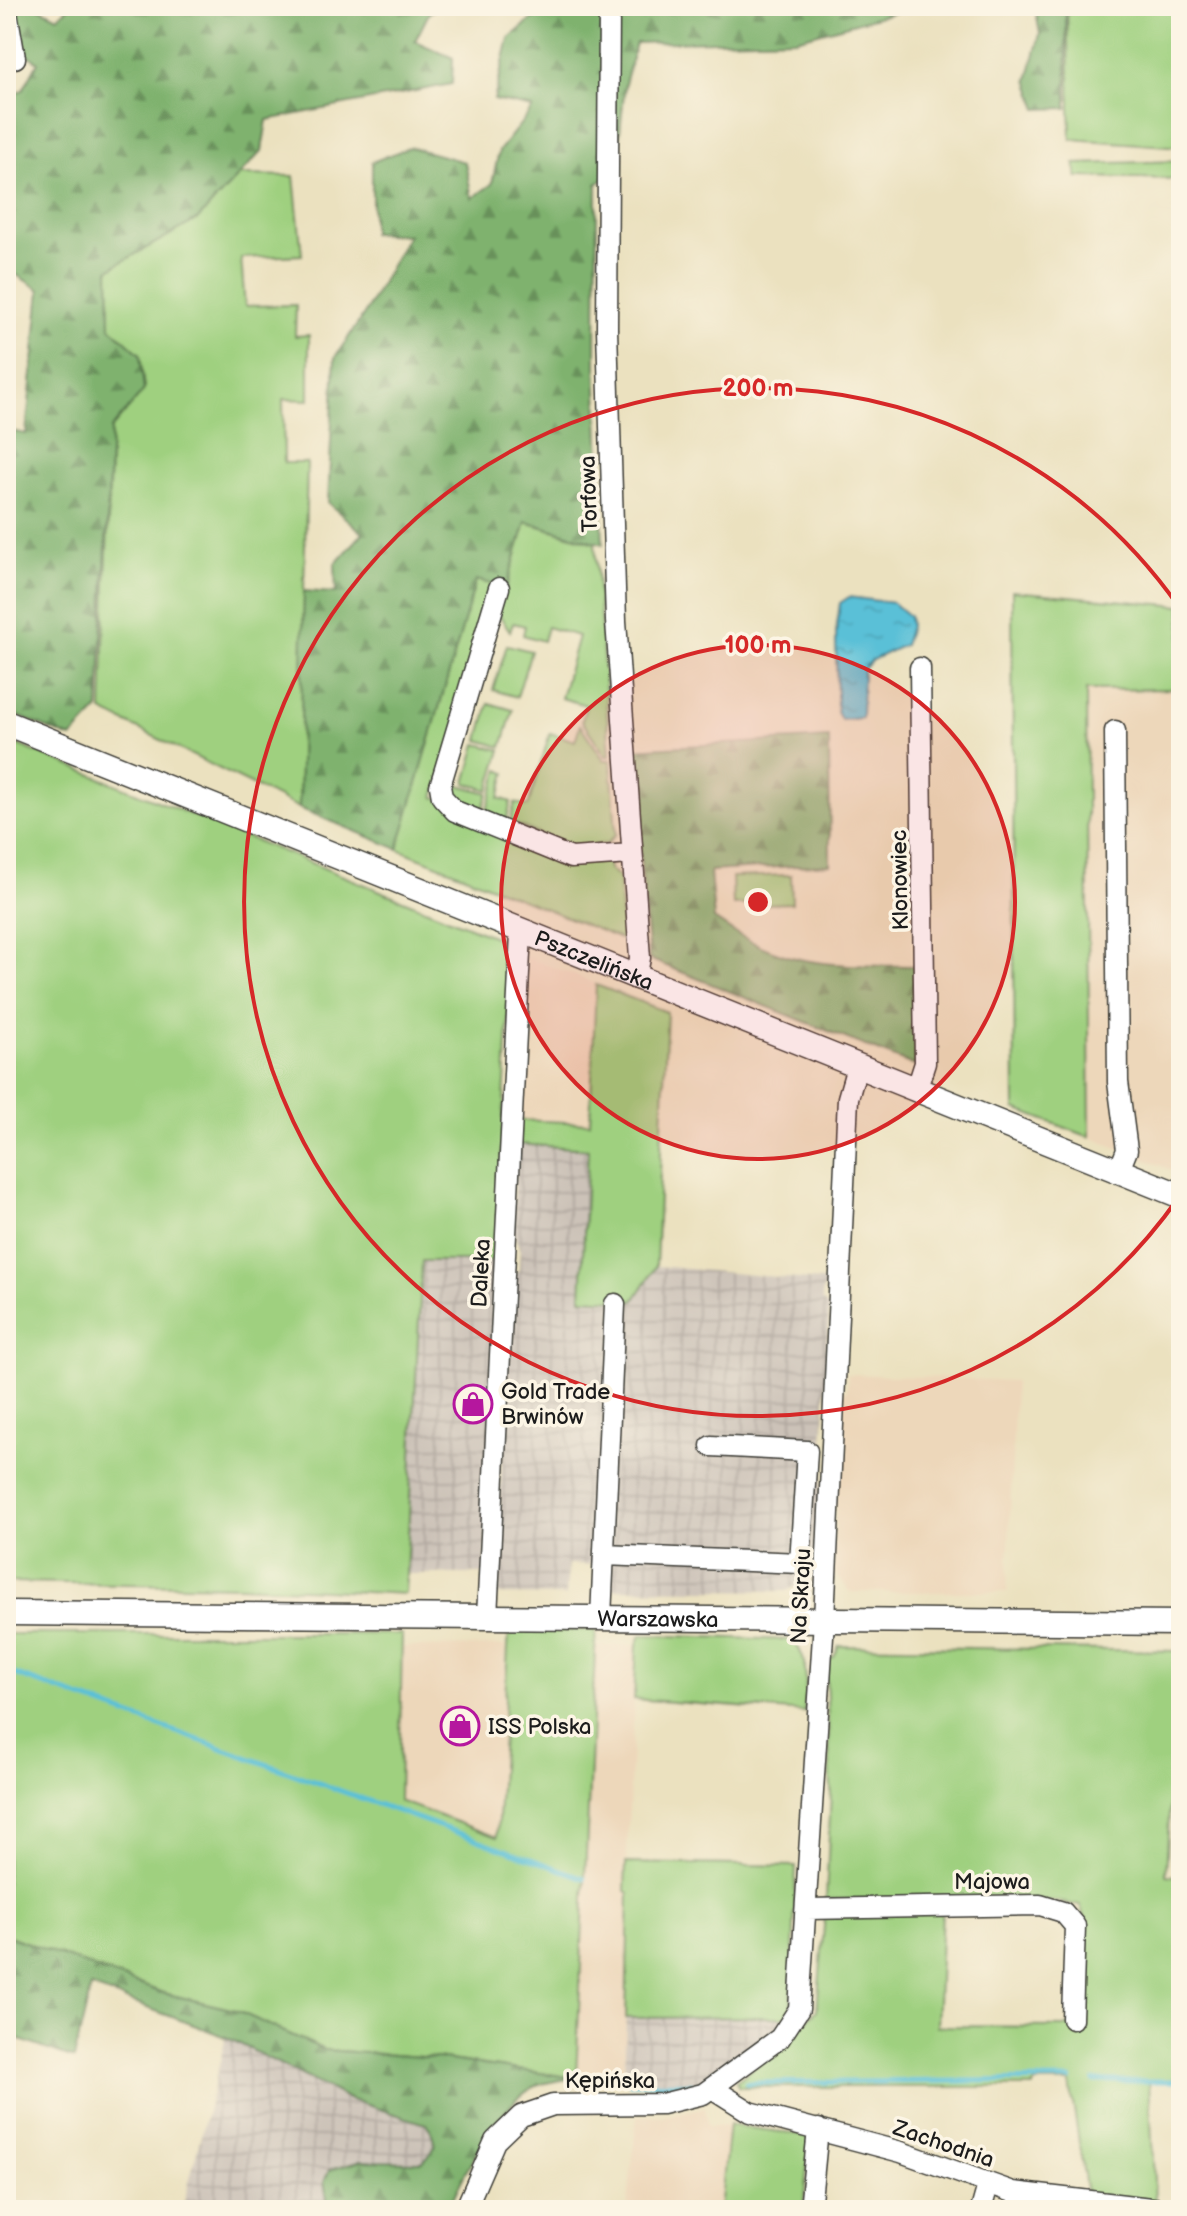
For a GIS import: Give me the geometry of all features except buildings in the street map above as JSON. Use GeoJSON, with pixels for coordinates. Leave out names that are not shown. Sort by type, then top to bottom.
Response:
{"type":"FeatureCollection","features":[{"type":"Feature","properties":{"kind":"main road","name":"Pszczelińska"},"geometry":{"type":"LineString","coordinates":[[6,723],[521,933],[1181,1196]]}},
{"type":"Feature","properties":{"kind":"main road","name":"Warszawska"},"geometry":{"type":"LineString","coordinates":[[6,1613],[1181,1623]]}},
{"type":"Feature","properties":{"kind":"street"},"geometry":{"type":"LineString","coordinates":[[6,6],[9,63]]}},
{"type":"Feature","properties":{"kind":"street","name":"Torfowa"},"geometry":{"type":"LineString","coordinates":[[609,6],[608,345],[616,621],[640,958],[636,979]]}},
{"type":"Feature","properties":{"kind":"street"},"geometry":{"type":"LineString","coordinates":[[499,588],[440,786],[442,797],[455,811],[571,858],[631,854]]}},
{"type":"Feature","properties":{"kind":"street","name":"Klonowiec"},"geometry":{"type":"LineString","coordinates":[[916,1091],[925,1069],[920,668]]}},
{"type":"Feature","properties":{"kind":"street"},"geometry":{"type":"LineString","coordinates":[[1115,731],[1118,1082],[1127,1150],[1119,1170]]}},
{"type":"Feature","properties":{"kind":"street","name":"Daleka"},"geometry":{"type":"LineString","coordinates":[[487,1617],[521,933]]}},
{"type":"Feature","properties":{"kind":"street","name":"Na Skraju"},"geometry":{"type":"LineString","coordinates":[[712,2088],[780,2038],[793,2023],[802,1998],[824,1620],[848,1098],[857,1067]]}},
{"type":"Feature","properties":{"kind":"street"},"geometry":{"type":"LineString","coordinates":[[601,1618],[615,1304]]}},
{"type":"Feature","properties":{"kind":"street"},"geometry":{"type":"LineString","coordinates":[[604,1555],[800,1563],[807,1451],[711,1446]]}},
{"type":"Feature","properties":{"kind":"street","name":"Majowa"},"geometry":{"type":"LineString","coordinates":[[807,1909],[1009,1903],[1052,1907],[1072,1918],[1075,1926],[1072,2019]]}},
{"type":"Feature","properties":{"kind":"street","name":"Zachodnia"},"geometry":{"type":"LineString","coordinates":[[712,2088],[750,2112],[901,2152],[988,2185],[1041,2197],[1168,2210]]}},
{"type":"Feature","properties":{"kind":"street","name":"Kępińska"},"geometry":{"type":"LineString","coordinates":[[465,2210],[495,2141],[531,2111],[566,2104],[674,2103],[712,2088]]}},
{"type":"Feature","properties":{"kind":"street"},"geometry":{"type":"LineString","coordinates":[[810,2210],[818,2129]]}},
{"type":"Feature","properties":{"kind":"street"},"geometry":{"type":"LineString","coordinates":[[981,2210],[988,2185]]}},
{"type":"Feature","properties":{"kind":"shaded area"},"geometry":{"type":"Polygon","coordinates":[[[1086,689],[1181,689],[1181,1174],[1090,1137],[1086,689]]]}},
{"type":"Feature","properties":{"kind":"shaded area"},"geometry":{"type":"Polygon","coordinates":[[[527,957],[596,984],[590,1123],[519,1120],[527,957]]]}},
{"type":"Feature","properties":{"kind":"shaded area"},"geometry":{"type":"Polygon","coordinates":[[[516,1144],[588,1148],[581,1298],[634,1301],[656,1266],[830,1282],[822,1290],[822,1301],[829,1308],[817,1576],[786,1591],[610,1589],[610,1565],[568,1564],[566,1596],[495,1595],[511,1281],[519,1270],[520,1249],[513,1232],[516,1144]]]}},
{"type":"Feature","properties":{"kind":"shaded area"},"geometry":{"type":"Polygon","coordinates":[[[422,1260],[496,1261],[485,1574],[406,1574],[422,1260]]]}},
{"type":"Feature","properties":{"kind":"shaded area"},"geometry":{"type":"Polygon","coordinates":[[[848,1374],[1015,1381],[1007,1592],[850,1592],[833,1570],[842,1391],[847,1391],[848,1374]]]}},
{"type":"Feature","properties":{"kind":"shaded area"},"geometry":{"type":"Polygon","coordinates":[[[637,1645],[625,1889],[629,1892],[624,2083],[613,2083],[576,2078],[595,1647],[637,1645]]]}},
{"type":"Feature","properties":{"kind":"shaded area"},"geometry":{"type":"Polygon","coordinates":[[[506,1646],[497,1837],[399,1802],[402,1647],[506,1646]]]}},
{"type":"Feature","properties":{"kind":"shaded area"},"geometry":{"type":"Polygon","coordinates":[[[791,2017],[701,2083],[624,2083],[626,2018],[791,2017]]]}},
{"type":"Feature","properties":{"kind":"shaded area"},"geometry":{"type":"Polygon","coordinates":[[[226,2037],[351,2100],[498,2088],[448,2210],[182,2210],[226,2037]]]}},
{"type":"Feature","properties":{"kind":"shaded area"},"geometry":{"type":"Polygon","coordinates":[[[705,2107],[708,2126],[729,2125],[720,2210],[627,2210],[637,2116],[666,2116],[705,2107]]]}},
{"type":"Feature","properties":{"kind":"green space"},"geometry":{"type":"Polygon","coordinates":[[[6,6],[36,6],[58,17],[70,6],[440,6],[429,13],[415,41],[453,58],[452,84],[267,120],[262,151],[198,219],[109,269],[110,327],[140,354],[144,390],[111,429],[99,709],[71,738],[6,711],[6,430],[26,434],[40,290],[6,268],[6,96],[23,90],[38,62],[6,40],[6,6]]]}},
{"type":"Feature","properties":{"kind":"green space"},"geometry":{"type":"Polygon","coordinates":[[[918,6],[796,39],[636,43],[625,84],[616,170],[597,184],[596,363],[603,544],[526,522],[506,588],[476,580],[398,849],[299,808],[304,591],[336,593],[335,564],[363,533],[328,503],[335,357],[365,313],[408,235],[372,233],[372,162],[410,147],[465,162],[472,198],[492,184],[499,151],[533,108],[494,100],[509,38],[546,8],[918,6]]]}},
{"type":"Feature","properties":{"kind":"green space"},"geometry":{"type":"Polygon","coordinates":[[[1035,6],[1066,6],[1067,108],[1038,109],[1028,80],[1040,34],[1035,6]]]}},
{"type":"Feature","properties":{"kind":"green space"},"geometry":{"type":"Polygon","coordinates":[[[1067,6],[1181,6],[1181,147],[1071,139],[1067,6]]]}},
{"type":"Feature","properties":{"kind":"green space"},"geometry":{"type":"Polygon","coordinates":[[[1181,161],[1181,179],[1077,177],[1075,164],[1181,161]]]}},
{"type":"Feature","properties":{"kind":"green space"},"geometry":{"type":"Polygon","coordinates":[[[239,175],[294,176],[302,255],[241,258],[245,306],[296,305],[295,336],[309,335],[309,400],[283,399],[284,463],[307,463],[299,808],[102,711],[111,429],[144,390],[140,354],[110,327],[109,269],[198,219],[239,175]]]}},
{"type":"Feature","properties":{"kind":"green space"},"geometry":{"type":"Polygon","coordinates":[[[526,522],[595,543],[610,756],[606,756],[582,721],[586,705],[561,698],[578,636],[547,627],[543,641],[523,635],[525,626],[513,623],[510,631],[499,615],[434,797],[608,862],[609,869],[619,878],[623,940],[398,849],[476,580],[506,588],[526,522]]]}},
{"type":"Feature","properties":{"kind":"green space"},"geometry":{"type":"Polygon","coordinates":[[[1012,591],[1181,606],[1181,689],[1086,690],[1090,1137],[1015,1109],[1012,591]]]}},
{"type":"Feature","properties":{"kind":"green space"},"geometry":{"type":"Polygon","coordinates":[[[507,645],[531,651],[517,697],[493,690],[507,645]]]}},
{"type":"Feature","properties":{"kind":"green space"},"geometry":{"type":"Polygon","coordinates":[[[489,703],[513,710],[502,747],[479,740],[489,703]]]}},
{"type":"Feature","properties":{"kind":"green space"},"geometry":{"type":"Polygon","coordinates":[[[580,725],[604,760],[611,760],[616,834],[607,844],[570,847],[510,822],[515,803],[528,806],[550,733],[575,741],[580,725]]]}},
{"type":"Feature","properties":{"kind":"green space"},"geometry":{"type":"Polygon","coordinates":[[[829,738],[830,864],[710,871],[714,919],[739,935],[786,956],[833,964],[914,966],[915,1066],[649,959],[631,749],[829,738]]]}},
{"type":"Feature","properties":{"kind":"green space"},"geometry":{"type":"Polygon","coordinates":[[[6,740],[512,944],[496,1261],[422,1261],[405,1594],[241,1586],[6,1582],[6,740]]]}},
{"type":"Feature","properties":{"kind":"green space"},"geometry":{"type":"Polygon","coordinates":[[[477,744],[501,750],[489,790],[466,783],[477,744]]]}},
{"type":"Feature","properties":{"kind":"green space"},"geometry":{"type":"Polygon","coordinates":[[[499,770],[506,773],[499,798],[511,802],[506,821],[486,813],[499,770]]]}},
{"type":"Feature","properties":{"kind":"green space"},"geometry":{"type":"Polygon","coordinates":[[[448,782],[488,793],[481,815],[451,800],[448,782]]]}},
{"type":"Feature","properties":{"kind":"green space"},"geometry":{"type":"Polygon","coordinates":[[[791,875],[792,903],[733,905],[732,877],[791,875]]]}},
{"type":"Feature","properties":{"kind":"green space"},"geometry":{"type":"Polygon","coordinates":[[[596,985],[667,1012],[656,1266],[634,1301],[581,1298],[588,1149],[516,1144],[519,1120],[590,1123],[596,985]]]}},
{"type":"Feature","properties":{"kind":"green space"},"geometry":{"type":"Polygon","coordinates":[[[509,1630],[596,1630],[576,2078],[436,2058],[325,2050],[235,2010],[163,1993],[6,1935],[6,1634],[402,1634],[399,1801],[497,1837],[509,1630]]]}},
{"type":"Feature","properties":{"kind":"green space"},"geometry":{"type":"Polygon","coordinates":[[[641,1635],[792,1640],[804,1664],[804,1712],[634,1699],[637,1645],[641,1635]]]}},
{"type":"Feature","properties":{"kind":"green space"},"geometry":{"type":"Polygon","coordinates":[[[839,1646],[1177,1651],[1166,1875],[1181,1877],[1181,2079],[1149,2081],[1155,2200],[1087,2195],[1070,2083],[1035,2083],[1033,2087],[739,2087],[736,2081],[776,2051],[817,2010],[825,1914],[942,1911],[937,2026],[1064,2027],[1079,2022],[1085,1920],[1080,1906],[1057,1901],[826,1899],[831,1790],[826,1676],[828,1658],[834,1657],[839,1646]]]}},
{"type":"Feature","properties":{"kind":"green space"},"geometry":{"type":"Polygon","coordinates":[[[626,1863],[796,1866],[791,2017],[626,2018],[629,1893],[625,1890],[626,1863]]]}},
{"type":"Feature","properties":{"kind":"green space"},"geometry":{"type":"Polygon","coordinates":[[[6,1935],[163,1993],[235,2010],[325,2050],[436,2058],[576,2078],[539,2085],[511,2105],[473,2158],[448,2210],[329,2210],[324,2182],[329,2170],[361,2161],[422,2162],[430,2153],[435,2139],[426,2124],[351,2100],[226,2037],[91,1987],[74,2059],[6,2035],[6,1935]]]}},
{"type":"Feature","properties":{"kind":"green space"},"geometry":{"type":"Polygon","coordinates":[[[729,2125],[810,2136],[803,2210],[720,2210],[729,2125]]]}},
{"type":"Feature","properties":{"kind":"water"},"geometry":{"type":"Polygon","coordinates":[[[849,597],[893,603],[909,616],[910,626],[904,645],[872,660],[863,670],[862,718],[841,720],[837,712],[836,632],[840,603],[849,597]]]}},
{"type":"Feature","properties":{"kind":"waterway"},"geometry":{"type":"LineString","coordinates":[[6,1671],[584,1878]]}},
{"type":"Feature","properties":{"kind":"waterway"},"geometry":{"type":"LineString","coordinates":[[746,2083],[1070,2080]]}},
{"type":"Feature","properties":{"kind":"waterway"},"geometry":{"type":"LineString","coordinates":[[1094,2081],[1181,2081]]}},
{"type":"Feature","properties":{"kind":"waterway"},"geometry":{"type":"LineString","coordinates":[[630,2083],[693,2084]]}},
{"type":"Feature","properties":{"kind":"place","name":"Gold Trade Brwinów"},"geometry":{"type":"Point","coordinates":[473,1404]}},
{"type":"Feature","properties":{"kind":"place","name":"ISS Polska"},"geometry":{"type":"Point","coordinates":[460,1726]}}]}
